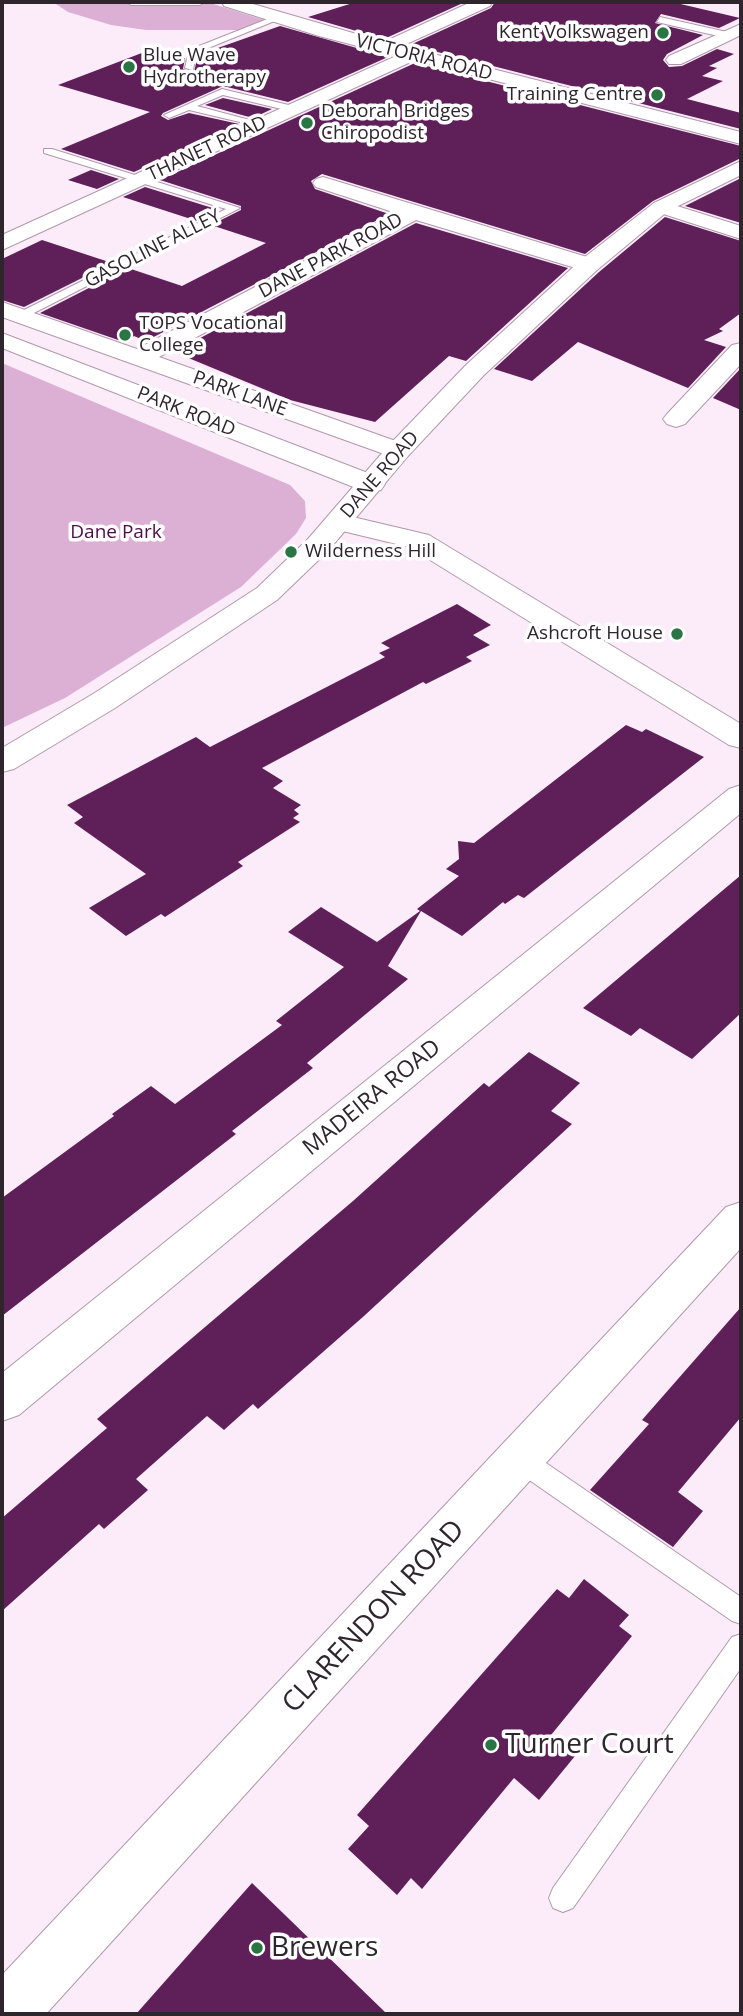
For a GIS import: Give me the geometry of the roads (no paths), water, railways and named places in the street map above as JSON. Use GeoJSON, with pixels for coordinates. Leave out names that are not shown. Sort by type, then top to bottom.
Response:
{"type":"FeatureCollection","features":[{"type":"Feature","properties":{"kind":"street","name":"VICTORIA ROAD"},"geometry":{"type":"LineString","coordinates":[[230,2],[412,55],[741,138]]}},
{"type":"Feature","properties":{"kind":"street"},"geometry":{"type":"LineString","coordinates":[[384,47],[480,2]]}},
{"type":"Feature","properties":{"kind":"street"},"geometry":{"type":"LineString","coordinates":[[675,60],[736,33]]}},
{"type":"Feature","properties":{"kind":"street","name":"THANET ROAD"},"geometry":{"type":"LineString","coordinates":[[2,243],[412,55]]}},
{"type":"Feature","properties":{"kind":"street","name":"DANE ROAD"},"geometry":{"type":"LineString","coordinates":[[2,762],[104,701],[267,594],[340,522],[398,451],[475,370],[589,265],[661,207],[741,167]]}},
{"type":"Feature","properties":{"kind":"street"},"geometry":{"type":"LineString","coordinates":[[323,183],[589,265]]}},
{"type":"Feature","properties":{"kind":"street"},"geometry":{"type":"LineString","coordinates":[[661,207],[741,233]]}},
{"type":"Feature","properties":{"kind":"street","name":"DANE PARK ROAD"},"geometry":{"type":"LineString","coordinates":[[138,358],[413,212]]}},
{"type":"Feature","properties":{"kind":"street","name":"PARK LANE"},"geometry":{"type":"LineString","coordinates":[[11,313],[398,451]]}},
{"type":"Feature","properties":{"kind":"street","name":"PARK ROAD"},"geometry":{"type":"LineString","coordinates":[[2,340],[371,484]]}},
{"type":"Feature","properties":{"kind":"street"},"geometry":{"type":"LineString","coordinates":[[677,419],[741,350]]}},
{"type":"Feature","properties":{"kind":"street"},"geometry":{"type":"LineString","coordinates":[[340,522],[419,541],[741,738]]}},
{"type":"Feature","properties":{"kind":"street","name":"MADEIRA ROAD"},"geometry":{"type":"LineString","coordinates":[[2,1401],[741,796]]}},
{"type":"Feature","properties":{"kind":"street","name":"CLARENDON ROAD"},"geometry":{"type":"LineString","coordinates":[[6,2014],[741,1219]]}},
{"type":"Feature","properties":{"kind":"lane"},"geometry":{"type":"LineString","coordinates":[[131,2],[200,2]]}},
{"type":"Feature","properties":{"kind":"lane"},"geometry":{"type":"LineString","coordinates":[[190,68],[192,52],[278,18]]}},
{"type":"Feature","properties":{"kind":"lane"},"geometry":{"type":"LineString","coordinates":[[660,20],[736,33]]}},
{"type":"Feature","properties":{"kind":"lane"},"geometry":{"type":"LineString","coordinates":[[169,115],[222,92],[294,109]]}},
{"type":"Feature","properties":{"kind":"lane"},"geometry":{"type":"LineString","coordinates":[[188,107],[258,125]]}},
{"type":"Feature","properties":{"kind":"lane"},"geometry":{"type":"LineString","coordinates":[[48,151],[140,179]]}},
{"type":"Feature","properties":{"kind":"lane","name":"GASOLINE ALLEY"},"geometry":{"type":"LineString","coordinates":[[11,313],[235,208],[140,179]]}},
{"type":"Feature","properties":{"kind":"lane"},"geometry":{"type":"LineString","coordinates":[[521,1460],[741,1612]]}},
{"type":"Feature","properties":{"kind":"lane"},"geometry":{"type":"LineString","coordinates":[[564,1898],[741,1646]]}},
{"type":"Feature","properties":{"kind":"place","name":"Kent Volkswagen"},"geometry":{"type":"Point","coordinates":[663,33]}},
{"type":"Feature","properties":{"kind":"place","name":"Blue Wave Hydrotherapy"},"geometry":{"type":"Point","coordinates":[129,67]}},
{"type":"Feature","properties":{"kind":"place","name":"Training Centre"},"geometry":{"type":"Point","coordinates":[657,95]}},
{"type":"Feature","properties":{"kind":"place","name":"Deborah Bridges Chiropodist"},"geometry":{"type":"Point","coordinates":[307,123]}},
{"type":"Feature","properties":{"kind":"place","name":"TOPS Vocational College"},"geometry":{"type":"Point","coordinates":[125,335]}},
{"type":"Feature","properties":{"kind":"place","name":"Wilderness Hill"},"geometry":{"type":"Point","coordinates":[291,552]}},
{"type":"Feature","properties":{"kind":"place","name":"Ashcroft House"},"geometry":{"type":"Point","coordinates":[677,634]}},
{"type":"Feature","properties":{"kind":"place","name":"Turner Court"},"geometry":{"type":"Point","coordinates":[491,1745]}},
{"type":"Feature","properties":{"kind":"place","name":"Brewers"},"geometry":{"type":"Point","coordinates":[257,1948]}},
{"type":"Feature","properties":{"kind":"park label","name":"Dane Park"},"geometry":{"type":"Point","coordinates":[116,533]}}]}
